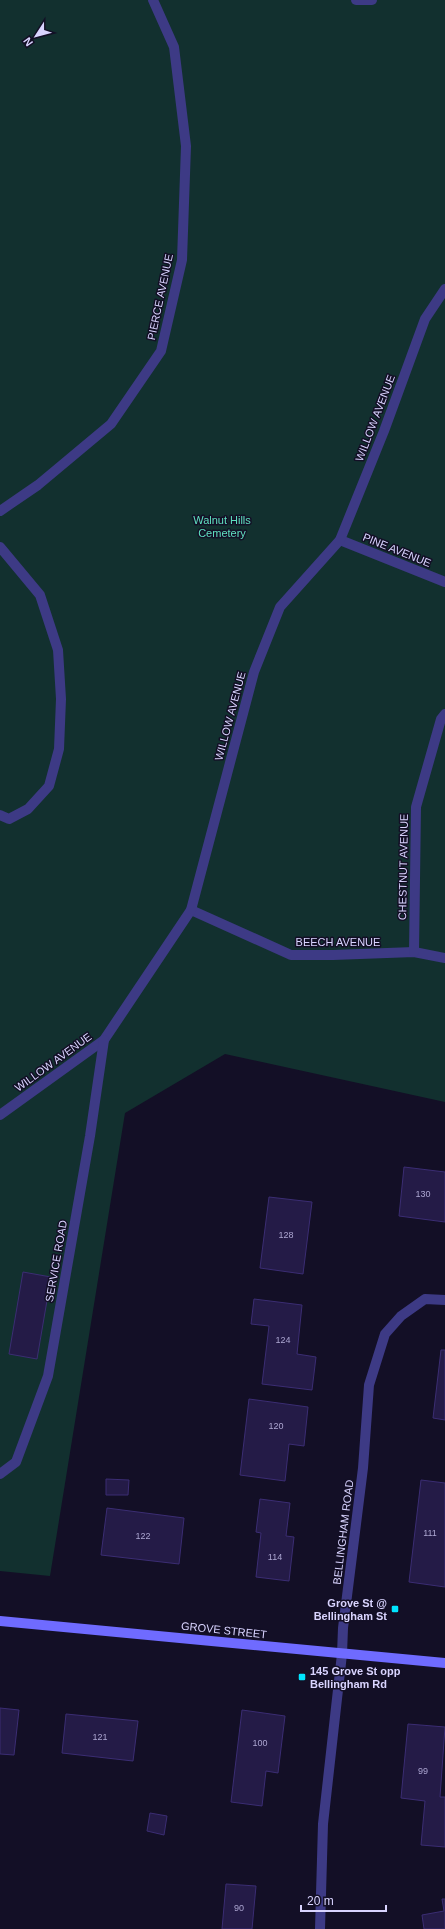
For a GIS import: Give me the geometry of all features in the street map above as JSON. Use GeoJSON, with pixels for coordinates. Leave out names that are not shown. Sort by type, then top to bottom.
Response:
{"type":"FeatureCollection","features":[{"type":"Feature","properties":{"kind":"main road","name":"GROVE STREET"},"geometry":{"type":"LineString","coordinates":[[0,1621],[110,1630],[445,1663]]}},
{"type":"Feature","properties":{"kind":"street","name":"PIERCE AVENUE"},"geometry":{"type":"LineString","coordinates":[[0,511],[38,485],[111,424],[161,351],[182,260],[186,146],[174,47],[153,0]]}},
{"type":"Feature","properties":{"kind":"street"},"geometry":{"type":"LineString","coordinates":[[356,0],[372,0]]}},
{"type":"Feature","properties":{"kind":"street","name":"WILLOW AVENUE"},"geometry":{"type":"LineString","coordinates":[[0,1115],[104,1040],[191,910],[254,672],[280,607],[340,540],[384,431],[425,319],[445,289]]}},
{"type":"Feature","properties":{"kind":"street","name":"PINE AVENUE"},"geometry":{"type":"LineString","coordinates":[[340,540],[445,582]]}},
{"type":"Feature","properties":{"kind":"street"},"geometry":{"type":"LineString","coordinates":[[0,547],[40,595],[58,650],[61,700],[59,749],[50,786],[28,810],[9,819],[0,815]]}},
{"type":"Feature","properties":{"kind":"street","name":"CHESTNUT AVENUE"},"geometry":{"type":"LineString","coordinates":[[414,952],[416,807],[441,720],[445,714]]}},
{"type":"Feature","properties":{"kind":"street","name":"BEECH AVENUE"},"geometry":{"type":"LineString","coordinates":[[191,910],[291,955],[414,952],[445,958]]}},
{"type":"Feature","properties":{"kind":"street","name":"SERVICE ROAD"},"geometry":{"type":"LineString","coordinates":[[0,1474],[16,1462],[48,1376],[90,1136],[104,1040]]}},
{"type":"Feature","properties":{"kind":"street","name":"BELLINGHAM ROAD"},"geometry":{"type":"LineString","coordinates":[[320,1929],[324,1824],[342,1654],[344,1621],[363,1468],[369,1385],[385,1334],[401,1316],[425,1299],[445,1300]]}},
{"type":"Feature","properties":{"kind":"green space","name":"Walnut Hills Cemetery"},"geometry":{"type":"Polygon","coordinates":[[[0,0],[445,0],[445,1102],[225,1054],[125,1113],[50,1576],[0,1571],[0,0]]]}},
{"type":"Feature","properties":{"kind":"building"},"geometry":{"type":"Polygon","coordinates":[[[404,1167],[445,1172],[445,1222],[399,1216],[404,1167]]]}},
{"type":"Feature","properties":{"kind":"building"},"geometry":{"type":"Polygon","coordinates":[[[269,1197],[312,1202],[303,1274],[260,1268],[269,1197]]]}},
{"type":"Feature","properties":{"kind":"building"},"geometry":{"type":"Polygon","coordinates":[[[23,1272],[51,1277],[37,1359],[9,1354],[23,1272]]]}},
{"type":"Feature","properties":{"kind":"building"},"geometry":{"type":"Polygon","coordinates":[[[254,1299],[302,1305],[297,1354],[316,1357],[312,1390],[262,1384],[269,1326],[251,1324],[254,1299]]]}},
{"type":"Feature","properties":{"kind":"building"},"geometry":{"type":"Polygon","coordinates":[[[441,1350],[445,1350],[445,1420],[433,1418],[441,1350]]]}},
{"type":"Feature","properties":{"kind":"building"},"geometry":{"type":"Polygon","coordinates":[[[249,1399],[308,1407],[304,1446],[289,1444],[285,1481],[240,1475],[249,1399]]]}},
{"type":"Feature","properties":{"kind":"building"},"geometry":{"type":"Polygon","coordinates":[[[106,1479],[129,1480],[128,1495],[106,1495],[106,1479]]]}},
{"type":"Feature","properties":{"kind":"building"},"geometry":{"type":"Polygon","coordinates":[[[421,1480],[445,1483],[445,1587],[409,1582],[421,1480]]]}},
{"type":"Feature","properties":{"kind":"building"},"geometry":{"type":"Polygon","coordinates":[[[260,1499],[290,1503],[286,1536],[294,1537],[289,1581],[256,1577],[261,1533],[256,1532],[260,1499]]]}},
{"type":"Feature","properties":{"kind":"building"},"geometry":{"type":"Polygon","coordinates":[[[107,1508],[184,1518],[179,1564],[101,1555],[107,1508]]]}},
{"type":"Feature","properties":{"kind":"building"},"geometry":{"type":"Polygon","coordinates":[[[0,1708],[19,1710],[14,1755],[0,1754],[0,1708]]]}},
{"type":"Feature","properties":{"kind":"building"},"geometry":{"type":"Polygon","coordinates":[[[242,1710],[285,1716],[278,1773],[266,1771],[262,1806],[231,1802],[242,1710]]]}},
{"type":"Feature","properties":{"kind":"building"},"geometry":{"type":"Polygon","coordinates":[[[66,1714],[138,1721],[133,1761],[62,1753],[66,1714]]]}},
{"type":"Feature","properties":{"kind":"building"},"geometry":{"type":"Polygon","coordinates":[[[408,1724],[445,1727],[440,1797],[445,1797],[445,1847],[421,1845],[425,1801],[401,1798],[408,1724]]]}},
{"type":"Feature","properties":{"kind":"building"},"geometry":{"type":"Polygon","coordinates":[[[150,1813],[167,1816],[164,1835],[147,1831],[150,1813]]]}},
{"type":"Feature","properties":{"kind":"building"},"geometry":{"type":"Polygon","coordinates":[[[226,1884],[256,1886],[252,1929],[222,1929],[226,1884]]]}},
{"type":"Feature","properties":{"kind":"building"},"geometry":{"type":"Polygon","coordinates":[[[442,1899],[445,1899],[445,1929],[424,1929],[422,1915],[444,1911],[442,1899]]]}},
{"type":"Feature","properties":{"kind":"place","name":"Grove St @ Bellingham St"},"geometry":{"type":"Point","coordinates":[395,1609]}},
{"type":"Feature","properties":{"kind":"place","name":"145 Grove St opp Bellingham Rd"},"geometry":{"type":"Point","coordinates":[302,1677]}}]}
